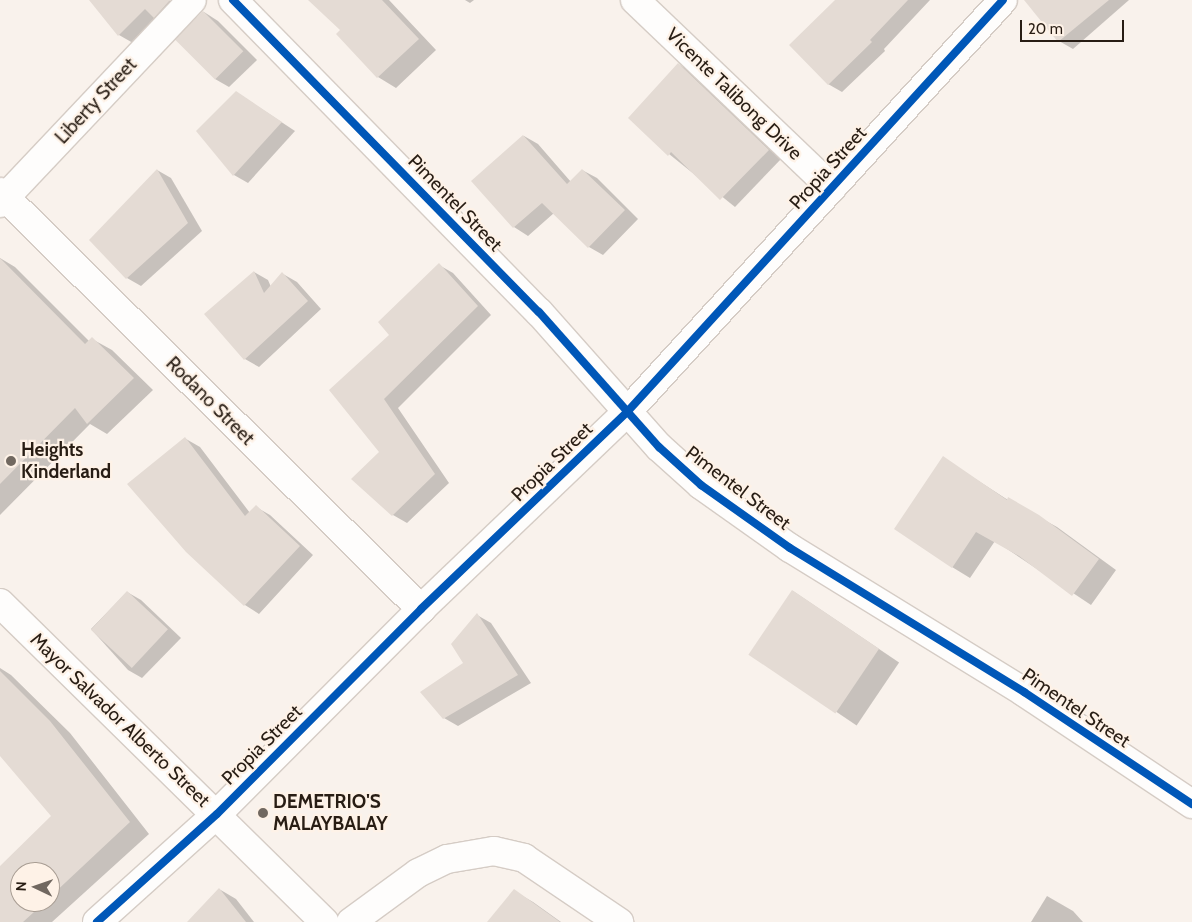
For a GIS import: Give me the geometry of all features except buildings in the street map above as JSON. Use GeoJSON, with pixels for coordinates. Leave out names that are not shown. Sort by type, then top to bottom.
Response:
{"type":"FeatureCollection","features":[{"type":"Feature","properties":{"kind":"street","name":"Liberty Street"},"geometry":{"type":"LineString","coordinates":[[2,197],[192,0]]}},
{"type":"Feature","properties":{"kind":"street","name":"Pimentel Street"},"geometry":{"type":"LineString","coordinates":[[233,0],[539,312],[659,447],[701,485],[790,548],[1024,692],[1192,804]]}},
{"type":"Feature","properties":{"kind":"street","name":"Vicente Talibong Drive"},"geometry":{"type":"LineString","coordinates":[[635,0],[832,188]]}},
{"type":"Feature","properties":{"kind":"street","name":"Propia Street"},"geometry":{"type":"LineString","coordinates":[[97,922],[217,814],[421,609],[628,411],[1003,0]]}},
{"type":"Feature","properties":{"kind":"street","name":"Rodano Street"},"geometry":{"type":"LineString","coordinates":[[2,197],[421,609]]}},
{"type":"Feature","properties":{"kind":"street","name":"Mayor Salvador Alberto Street"},"geometry":{"type":"LineString","coordinates":[[0,604],[326,922]]}},
{"type":"Feature","properties":{"kind":"street"},"geometry":{"type":"LineString","coordinates":[[351,922],[418,873],[446,859],[494,851],[524,858],[619,922]]}},
{"type":"Feature","properties":{"kind":"cycle path"},"geometry":{"type":"LineString","coordinates":[[233,0],[539,312],[659,447],[701,485],[790,548],[1024,692],[1192,804]]}},
{"type":"Feature","properties":{"kind":"cycle path"},"geometry":{"type":"LineString","coordinates":[[97,922],[217,814],[421,609],[628,411],[1003,0]]}},
{"type":"Feature","properties":{"kind":"place","name":"Heights Kinderland"},"geometry":{"type":"Point","coordinates":[11,461]}},
{"type":"Feature","properties":{"kind":"place","name":"DEMETRIO'S MALAYBALAY"},"geometry":{"type":"Point","coordinates":[263,813]}}]}
